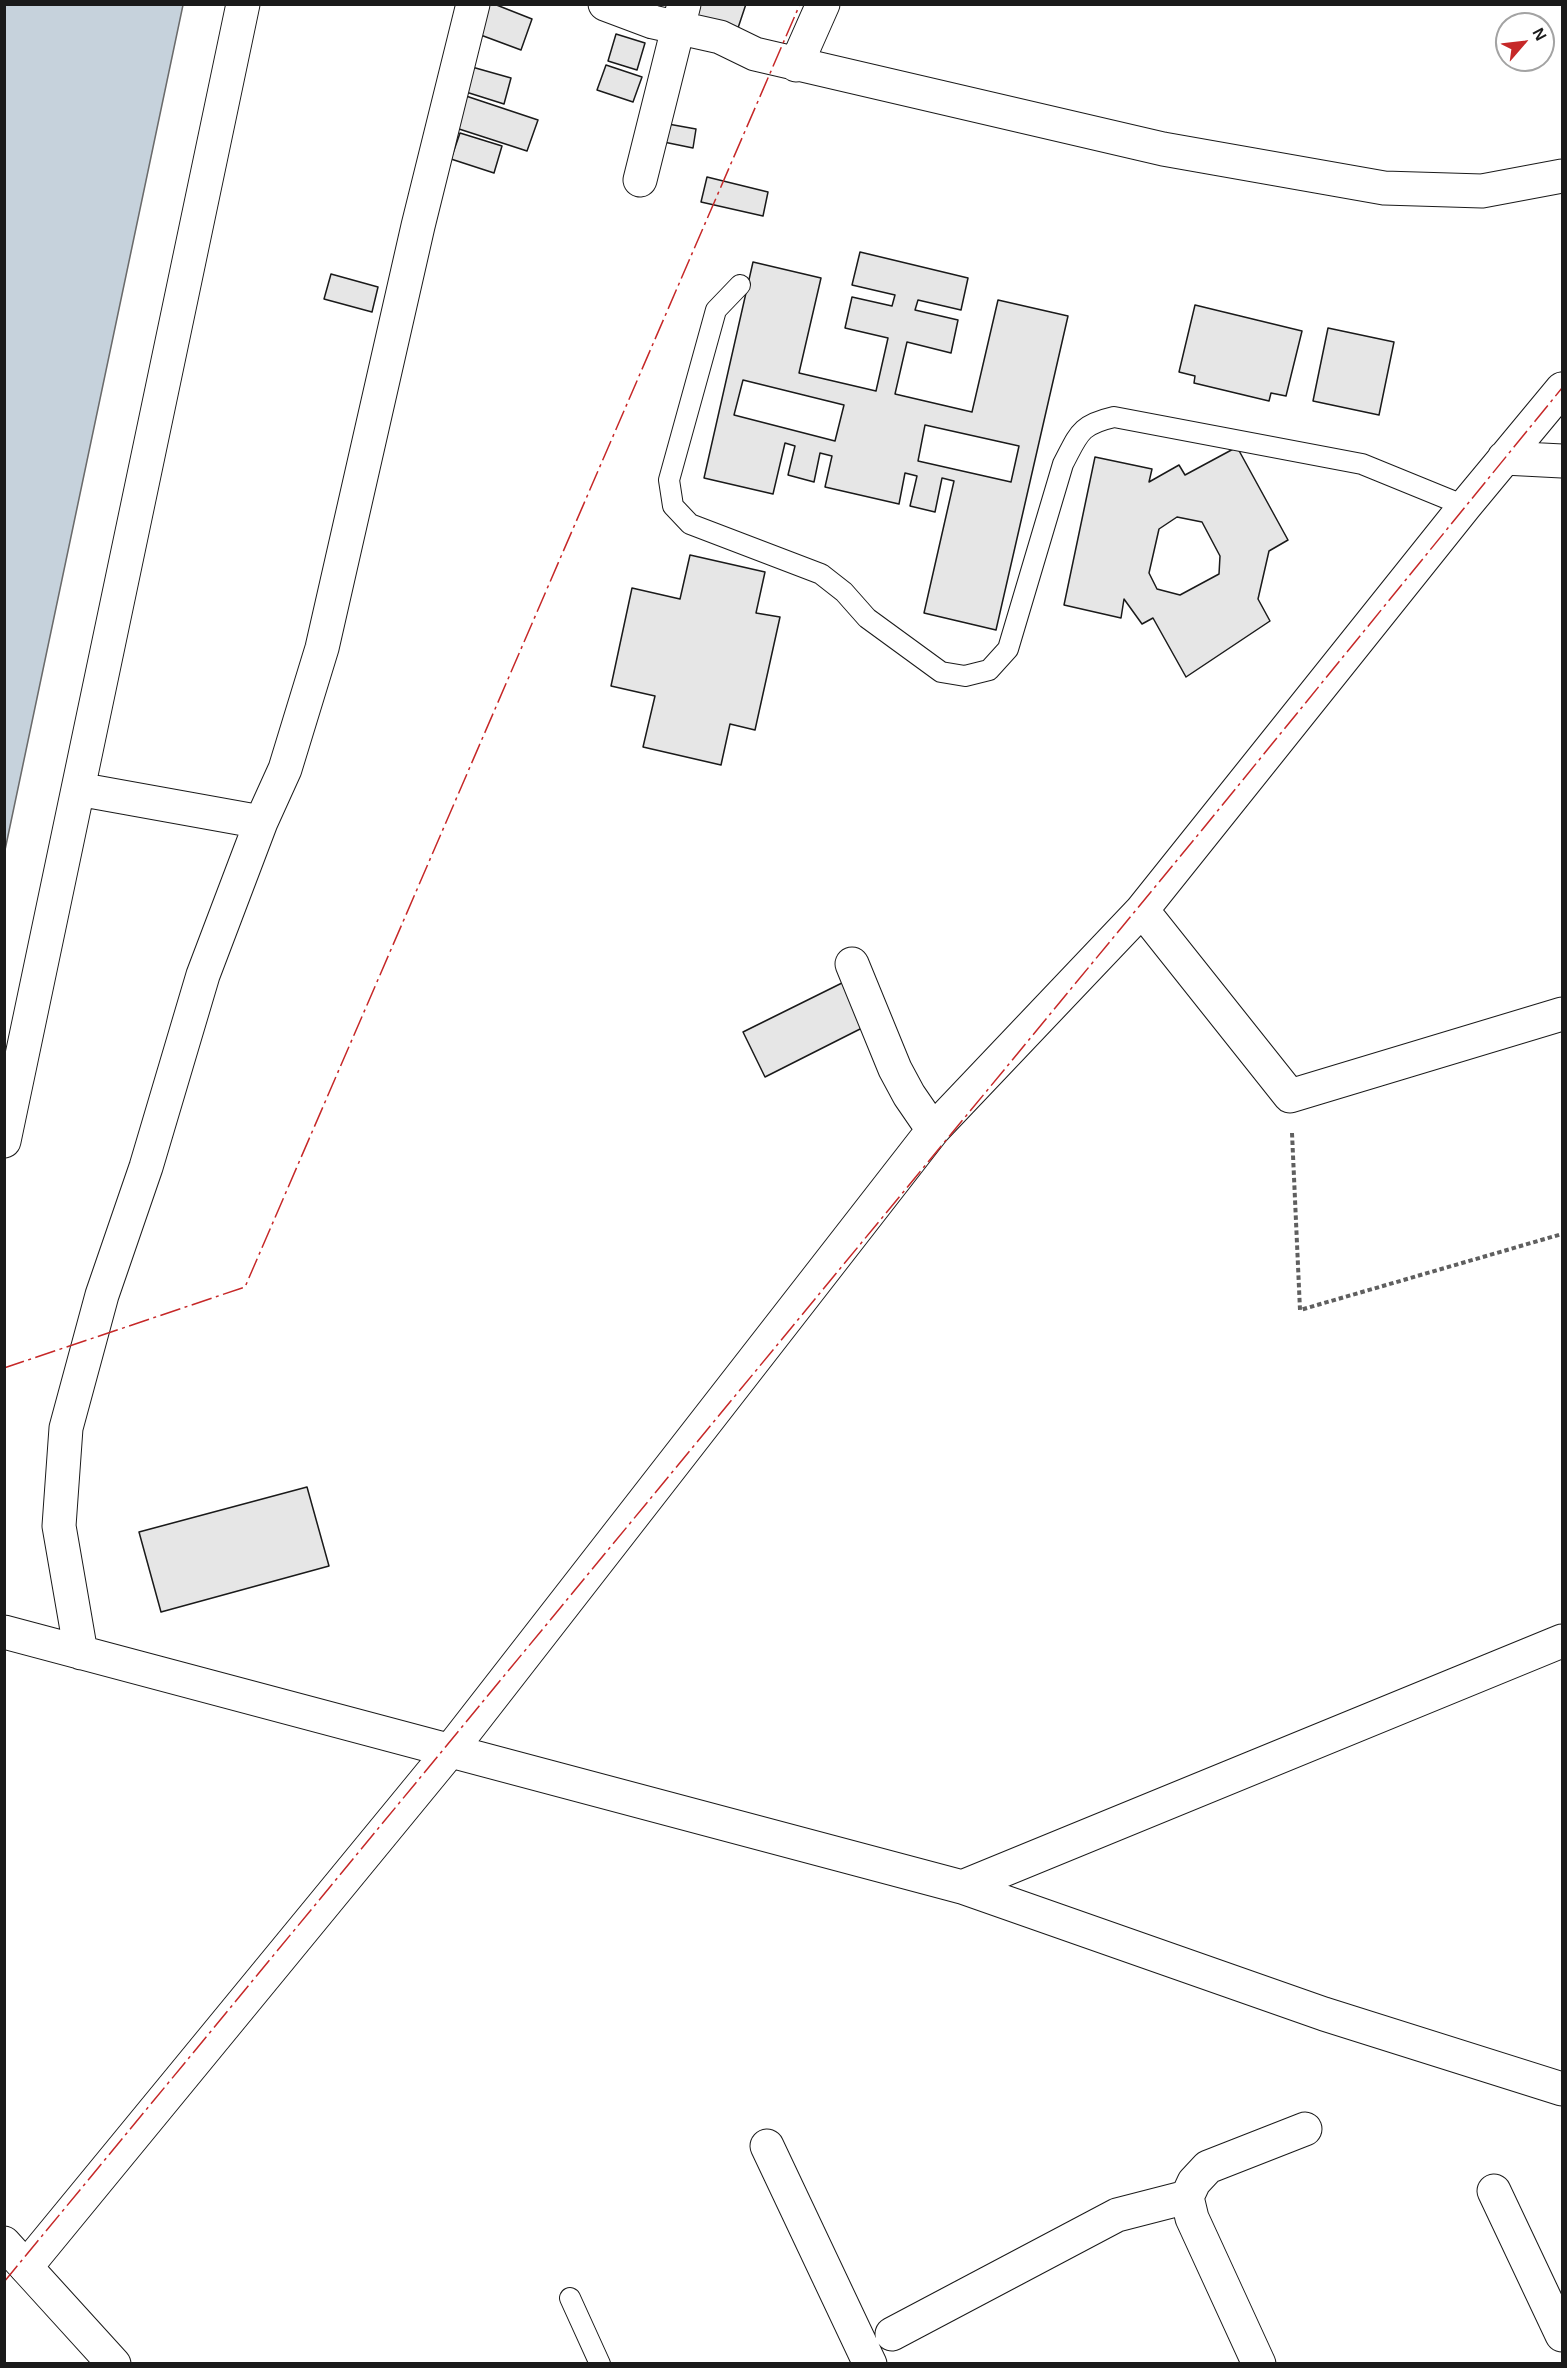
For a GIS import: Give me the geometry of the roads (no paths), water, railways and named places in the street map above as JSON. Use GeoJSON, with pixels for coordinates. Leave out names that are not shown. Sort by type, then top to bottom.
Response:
{"type":"FeatureCollection","features":[{"type":"Feature","properties":{"kind":"street"},"geometry":{"type":"LineString","coordinates":[[4,1141],[243,4]]}},
{"type":"Feature","properties":{"kind":"street"},"geometry":{"type":"LineString","coordinates":[[81,1653],[59,1527],[66,1428],[102,1295],[146,1167],[203,975],[261,822],[285,769],[322,648],[415,237],[473,4]]}},
{"type":"Feature","properties":{"kind":"street"},"geometry":{"type":"LineString","coordinates":[[605,4],[653,22],[680,16],[755,54],[796,65],[1163,149],[1384,188],[1482,191],[1563,176]]}},
{"type":"Feature","properties":{"kind":"street"},"geometry":{"type":"LineString","coordinates":[[796,65],[824,4]]}},
{"type":"Feature","properties":{"kind":"street"},"geometry":{"type":"LineString","coordinates":[[640,180],[680,16]]}},
{"type":"Feature","properties":{"kind":"street"},"geometry":{"type":"LineString","coordinates":[[26,2267],[449,1752],[933,1130],[1142,910],[1465,506],[1563,389]]}},
{"type":"Feature","properties":{"kind":"street"},"geometry":{"type":"LineString","coordinates":[[1504,458],[1563,461]]}},
{"type":"Feature","properties":{"kind":"street"},"geometry":{"type":"LineString","coordinates":[[78,789],[261,822]]}},
{"type":"Feature","properties":{"kind":"street"},"geometry":{"type":"LineString","coordinates":[[1142,910],[1290,1096],[1563,1014]]}},
{"type":"Feature","properties":{"kind":"street"},"geometry":{"type":"LineString","coordinates":[[852,964],[895,1069],[909,1095],[933,1130]]}},
{"type":"Feature","properties":{"kind":"street"},"geometry":{"type":"LineString","coordinates":[[4,1632],[962,1887],[1324,2014],[1563,2089]]}},
{"type":"Feature","properties":{"kind":"street"},"geometry":{"type":"LineString","coordinates":[[962,1887],[1563,1641]]}},
{"type":"Feature","properties":{"kind":"street"},"geometry":{"type":"LineString","coordinates":[[1258,2364],[1192,2218],[1187,2197],[1194,2182],[1208,2168],[1305,2129]]}},
{"type":"Feature","properties":{"kind":"street"},"geometry":{"type":"LineString","coordinates":[[767,2146],[870,2364]]}},
{"type":"Feature","properties":{"kind":"street"},"geometry":{"type":"LineString","coordinates":[[1494,2191],[1563,2335]]}},
{"type":"Feature","properties":{"kind":"street"},"geometry":{"type":"LineString","coordinates":[[892,2334],[1117,2215],[1187,2197]]}},
{"type":"Feature","properties":{"kind":"street"},"geometry":{"type":"LineString","coordinates":[[4,2243],[114,2364]]}},
{"type":"Feature","properties":{"kind":"lane"},"geometry":{"type":"LineString","coordinates":[[740,285],[716,310],[669,480],[673,506],[690,524],[821,574],[844,592],[867,618],[941,672],[965,676],[989,670],[1008,649],[1063,464],[1078,436],[1092,422],[1114,417],[1362,464],[1465,506]]}},
{"type":"Feature","properties":{"kind":"lane"},"geometry":{"type":"LineString","coordinates":[[570,2298],[600,2364]]}}]}
